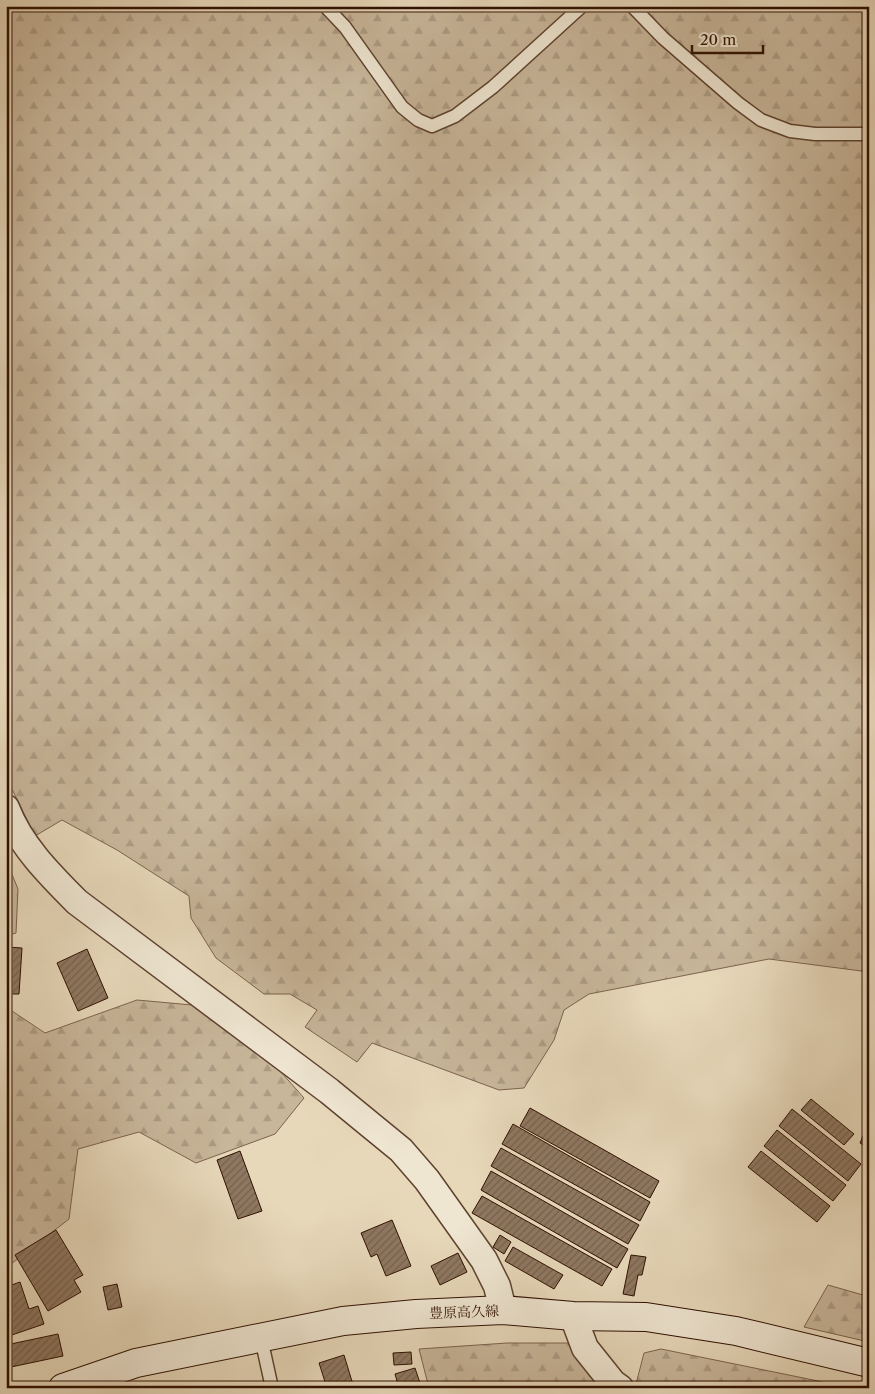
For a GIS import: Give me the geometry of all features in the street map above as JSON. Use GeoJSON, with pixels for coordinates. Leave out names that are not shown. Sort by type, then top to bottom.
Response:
{"type":"FeatureCollection","features":[{"type":"Feature","properties":{"kind":"main road","name":"豊原高久線"},"geometry":{"type":"LineString","coordinates":[[63,1388],[136,1363],[342,1321],[416,1314],[503,1310],[573,1316],[646,1317],[736,1331],[869,1363]]}},
{"type":"Feature","properties":{"kind":"street"},"geometry":{"type":"LineString","coordinates":[[6,808],[26,845],[50,876],[77,902],[329,1091],[401,1150],[427,1180],[484,1260],[498,1286],[503,1310]]}},
{"type":"Feature","properties":{"kind":"street"},"geometry":{"type":"LineString","coordinates":[[573,1316],[585,1348],[613,1383],[620,1388]]}},
{"type":"Feature","properties":{"kind":"lane"},"geometry":{"type":"LineString","coordinates":[[325,6],[345,27],[402,107],[418,120],[432,126],[455,116],[493,87],[582,6]]}},
{"type":"Feature","properties":{"kind":"lane"},"geometry":{"type":"LineString","coordinates":[[632,6],[663,38],[738,103],[761,120],[790,131],[814,134],[869,134]]}},
{"type":"Feature","properties":{"kind":"lane"},"geometry":{"type":"LineString","coordinates":[[260,1338],[272,1388]]}},
{"type":"Feature","properties":{"kind":"green space"},"geometry":{"type":"Polygon","coordinates":[[[6,6],[869,6],[869,972],[769,959],[589,994],[564,1010],[554,1040],[524,1088],[499,1090],[372,1043],[357,1062],[305,1027],[317,1010],[290,994],[264,994],[216,958],[191,918],[189,896],[117,850],[62,820],[35,836],[11,787],[6,752],[6,6]]]}},
{"type":"Feature","properties":{"kind":"green space"},"geometry":{"type":"Polygon","coordinates":[[[6,860],[18,889],[16,933],[6,936],[6,860]]]}},
{"type":"Feature","properties":{"kind":"green space"},"geometry":{"type":"Polygon","coordinates":[[[137,1000],[192,1005],[273,1063],[304,1098],[275,1134],[196,1163],[139,1132],[78,1149],[69,1219],[6,1268],[6,1007],[45,1033],[137,1000]]]}},
{"type":"Feature","properties":{"kind":"green space"},"geometry":{"type":"Polygon","coordinates":[[[828,1285],[863,1295],[869,1291],[869,1342],[804,1327],[828,1285]]]}},
{"type":"Feature","properties":{"kind":"green space"},"geometry":{"type":"Polygon","coordinates":[[[507,1343],[572,1343],[606,1388],[429,1388],[419,1349],[507,1343]]]}},
{"type":"Feature","properties":{"kind":"green space"},"geometry":{"type":"Polygon","coordinates":[[[661,1349],[823,1382],[819,1388],[635,1388],[644,1353],[661,1349]]]}},
{"type":"Feature","properties":{"kind":"building"},"geometry":{"type":"Polygon","coordinates":[[[6,947],[22,948],[19,994],[6,994],[6,947]]]}},
{"type":"Feature","properties":{"kind":"building"},"geometry":{"type":"Polygon","coordinates":[[[87,949],[108,998],[78,1011],[57,963],[87,949]]]}},
{"type":"Feature","properties":{"kind":"building"},"geometry":{"type":"Polygon","coordinates":[[[811,1099],[854,1134],[844,1145],[801,1110],[811,1099]]]}},
{"type":"Feature","properties":{"kind":"building"},"geometry":{"type":"Polygon","coordinates":[[[530,1108],[659,1181],[650,1198],[520,1126],[530,1108]]]}},
{"type":"Feature","properties":{"kind":"building"},"geometry":{"type":"Polygon","coordinates":[[[792,1109],[861,1164],[848,1181],[779,1126],[792,1109]]]}},
{"type":"Feature","properties":{"kind":"building"},"geometry":{"type":"Polygon","coordinates":[[[513,1124],[650,1202],[640,1221],[502,1144],[513,1124]]]}},
{"type":"Feature","properties":{"kind":"building"},"geometry":{"type":"Polygon","coordinates":[[[777,1130],[846,1185],[833,1201],[764,1146],[777,1130]]]}},
{"type":"Feature","properties":{"kind":"building"},"geometry":{"type":"Polygon","coordinates":[[[863,1136],[869,1139],[869,1148],[860,1143],[863,1136]]]}},
{"type":"Feature","properties":{"kind":"building"},"geometry":{"type":"Polygon","coordinates":[[[501,1148],[639,1225],[628,1244],[491,1166],[501,1148]]]}},
{"type":"Feature","properties":{"kind":"building"},"geometry":{"type":"Polygon","coordinates":[[[240,1151],[262,1211],[238,1219],[217,1160],[240,1151]]]}},
{"type":"Feature","properties":{"kind":"building"},"geometry":{"type":"Polygon","coordinates":[[[761,1151],[830,1206],[817,1222],[748,1167],[761,1151]]]}},
{"type":"Feature","properties":{"kind":"building"},"geometry":{"type":"Polygon","coordinates":[[[491,1171],[628,1249],[617,1268],[481,1190],[491,1171]]]}},
{"type":"Feature","properties":{"kind":"building"},"geometry":{"type":"Polygon","coordinates":[[[482,1196],[612,1269],[602,1286],[472,1213],[482,1196]]]}},
{"type":"Feature","properties":{"kind":"building"},"geometry":{"type":"Polygon","coordinates":[[[392,1220],[411,1266],[386,1276],[377,1254],[371,1257],[361,1233],[392,1220]]]}},
{"type":"Feature","properties":{"kind":"building"},"geometry":{"type":"Polygon","coordinates":[[[56,1230],[83,1275],[74,1280],[81,1292],[48,1311],[15,1255],[56,1230]]]}},
{"type":"Feature","properties":{"kind":"building"},"geometry":{"type":"Polygon","coordinates":[[[500,1235],[511,1242],[504,1254],[493,1247],[500,1235]]]}},
{"type":"Feature","properties":{"kind":"building"},"geometry":{"type":"Polygon","coordinates":[[[513,1247],[563,1275],[554,1289],[505,1261],[513,1247]]]}},
{"type":"Feature","properties":{"kind":"building"},"geometry":{"type":"Polygon","coordinates":[[[458,1253],[467,1272],[440,1285],[431,1266],[458,1253]]]}},
{"type":"Feature","properties":{"kind":"building"},"geometry":{"type":"Polygon","coordinates":[[[631,1255],[646,1257],[642,1275],[638,1275],[634,1296],[623,1294],[631,1255]]]}},
{"type":"Feature","properties":{"kind":"building"},"geometry":{"type":"Polygon","coordinates":[[[20,1282],[29,1309],[38,1306],[44,1324],[6,1337],[6,1287],[20,1282]]]}},
{"type":"Feature","properties":{"kind":"building"},"geometry":{"type":"Polygon","coordinates":[[[117,1284],[122,1307],[108,1310],[103,1287],[117,1284]]]}},
{"type":"Feature","properties":{"kind":"building"},"geometry":{"type":"Polygon","coordinates":[[[58,1334],[63,1356],[11,1367],[6,1345],[58,1334]]]}},
{"type":"Feature","properties":{"kind":"building"},"geometry":{"type":"Polygon","coordinates":[[[411,1352],[412,1364],[394,1365],[393,1353],[411,1352]]]}},
{"type":"Feature","properties":{"kind":"building"},"geometry":{"type":"Polygon","coordinates":[[[344,1355],[354,1388],[327,1388],[319,1363],[344,1355]]]}},
{"type":"Feature","properties":{"kind":"building"},"geometry":{"type":"Polygon","coordinates":[[[415,1368],[421,1386],[399,1388],[395,1374],[415,1368]]]}},
{"type":"Feature","properties":{"kind":"building"},"geometry":{"type":"Polygon","coordinates":[[[248,1383],[250,1388],[232,1388],[248,1383]]]}}]}
